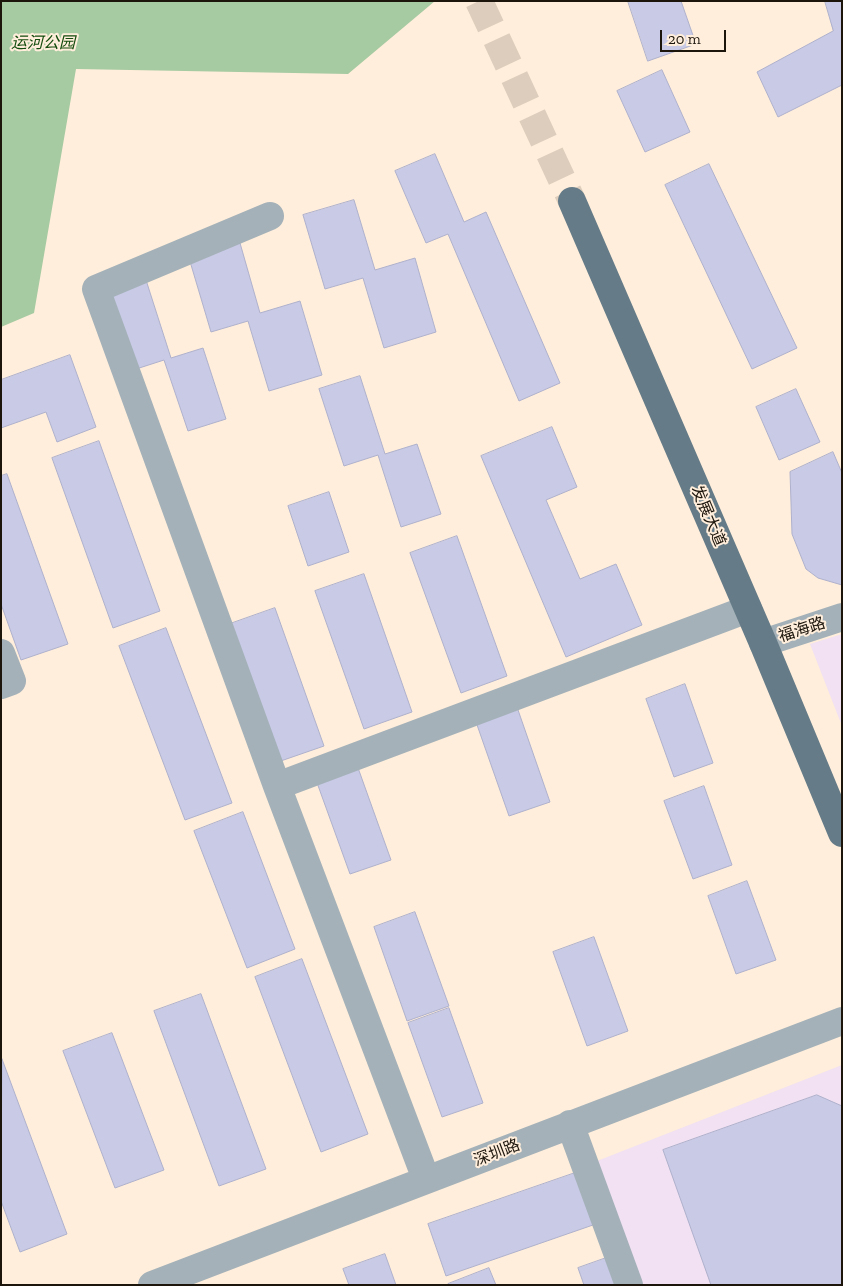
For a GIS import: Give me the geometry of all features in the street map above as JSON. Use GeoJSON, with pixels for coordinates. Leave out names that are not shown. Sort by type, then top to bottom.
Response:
{"type":"FeatureCollection","features":[{"type":"Feature","properties":{"kind":"main road","name":"发展大道"},"geometry":{"type":"LineString","coordinates":[[572,201],[763,643],[842,833]]}},
{"type":"Feature","properties":{"kind":"street"},"geometry":{"type":"LineString","coordinates":[[270,216],[96,289],[277,786],[426,1179]]}},
{"type":"Feature","properties":{"kind":"street"},"geometry":{"type":"LineString","coordinates":[[277,786],[748,608]]}},
{"type":"Feature","properties":{"kind":"street","name":"福海路"},"geometry":{"type":"LineString","coordinates":[[763,643],[842,617]]}},
{"type":"Feature","properties":{"kind":"street"},"geometry":{"type":"LineString","coordinates":[[1,653],[12,680],[1,684]]}},
{"type":"Feature","properties":{"kind":"street","name":"深圳路"},"geometry":{"type":"LineString","coordinates":[[152,1285],[842,1021]]}},
{"type":"Feature","properties":{"kind":"street"},"geometry":{"type":"LineString","coordinates":[[570,1124],[629,1285]]}},
{"type":"Feature","properties":{"kind":"shaded area"},"geometry":{"type":"Polygon","coordinates":[[[842,634],[842,726],[810,644],[842,634]]]}},
{"type":"Feature","properties":{"kind":"shaded area"},"geometry":{"type":"Polygon","coordinates":[[[842,1065],[842,1285],[642,1285],[597,1161],[842,1065]]]}},
{"type":"Feature","properties":{"kind":"green space","name":"运河公园"},"geometry":{"type":"Polygon","coordinates":[[[1,1],[435,1],[348,74],[76,69],[34,313],[1,327],[1,1]]]}},
{"type":"Feature","properties":{"kind":"building"},"geometry":{"type":"Polygon","coordinates":[[[628,1],[681,1],[696,44],[648,61],[628,1]]]}},
{"type":"Feature","properties":{"kind":"building"},"geometry":{"type":"Polygon","coordinates":[[[825,1],[842,1],[842,85],[778,117],[757,72],[833,31],[825,1]]]}},
{"type":"Feature","properties":{"kind":"building"},"geometry":{"type":"Polygon","coordinates":[[[662,70],[690,132],[645,152],[617,91],[662,70]]]}},
{"type":"Feature","properties":{"kind":"building"},"geometry":{"type":"Polygon","coordinates":[[[435,154],[464,222],[486,212],[560,383],[519,401],[448,234],[426,243],[395,171],[435,154]]]}},
{"type":"Feature","properties":{"kind":"building"},"geometry":{"type":"Polygon","coordinates":[[[709,164],[797,348],[752,369],[665,185],[709,164]]]}},
{"type":"Feature","properties":{"kind":"building"},"geometry":{"type":"Polygon","coordinates":[[[354,200],[375,270],[415,258],[436,332],[384,348],[363,278],[325,289],[303,215],[354,200]]]}},
{"type":"Feature","properties":{"kind":"building"},"geometry":{"type":"Polygon","coordinates":[[[240,243],[260,313],[300,301],[322,375],[269,391],[248,321],[211,332],[189,258],[240,243]]]}},
{"type":"Feature","properties":{"kind":"building"},"geometry":{"type":"Polygon","coordinates":[[[146,280],[171,358],[203,348],[226,419],[188,431],[164,360],[130,371],[105,293],[146,280]]]}},
{"type":"Feature","properties":{"kind":"building"},"geometry":{"type":"Polygon","coordinates":[[[70,355],[96,427],[57,442],[46,412],[1,428],[1,380],[70,355]]]}},
{"type":"Feature","properties":{"kind":"building"},"geometry":{"type":"Polygon","coordinates":[[[360,376],[385,454],[417,444],[441,514],[401,527],[378,455],[344,466],[319,389],[360,376]]]}},
{"type":"Feature","properties":{"kind":"building"},"geometry":{"type":"Polygon","coordinates":[[[796,389],[820,442],[779,460],[756,407],[796,389]]]}},
{"type":"Feature","properties":{"kind":"building"},"geometry":{"type":"Polygon","coordinates":[[[552,427],[577,487],[546,500],[580,579],[616,564],[642,625],[566,657],[481,456],[552,427]]]}},
{"type":"Feature","properties":{"kind":"building"},"geometry":{"type":"Polygon","coordinates":[[[99,441],[160,611],[113,628],[52,458],[99,441]]]}},
{"type":"Feature","properties":{"kind":"building"},"geometry":{"type":"Polygon","coordinates":[[[833,452],[842,473],[842,585],[818,578],[806,569],[792,534],[790,472],[833,452]]]}},
{"type":"Feature","properties":{"kind":"building"},"geometry":{"type":"Polygon","coordinates":[[[7,474],[68,644],[21,660],[1,604],[1,476],[7,474]]]}},
{"type":"Feature","properties":{"kind":"building"},"geometry":{"type":"Polygon","coordinates":[[[329,492],[349,552],[308,566],[288,506],[329,492]]]}},
{"type":"Feature","properties":{"kind":"building"},"geometry":{"type":"Polygon","coordinates":[[[457,536],[507,676],[461,693],[410,553],[457,536]]]}},
{"type":"Feature","properties":{"kind":"building"},"geometry":{"type":"Polygon","coordinates":[[[364,574],[412,712],[364,729],[315,591],[364,574]]]}},
{"type":"Feature","properties":{"kind":"building"},"geometry":{"type":"Polygon","coordinates":[[[275,608],[324,746],[275,763],[227,625],[275,608]]]}},
{"type":"Feature","properties":{"kind":"building"},"geometry":{"type":"Polygon","coordinates":[[[166,628],[232,803],[185,820],[119,646],[166,628]]]}},
{"type":"Feature","properties":{"kind":"building"},"geometry":{"type":"Polygon","coordinates":[[[685,684],[713,763],[674,777],[646,699],[685,684]]]}},
{"type":"Feature","properties":{"kind":"building"},"geometry":{"type":"Polygon","coordinates":[[[517,707],[550,802],[509,816],[476,722],[517,707]]]}},
{"type":"Feature","properties":{"kind":"building"},"geometry":{"type":"Polygon","coordinates":[[[357,765],[391,860],[350,874],[316,780],[357,765]]]}},
{"type":"Feature","properties":{"kind":"building"},"geometry":{"type":"Polygon","coordinates":[[[704,786],[732,865],[693,879],[664,801],[704,786]]]}},
{"type":"Feature","properties":{"kind":"building"},"geometry":{"type":"Polygon","coordinates":[[[243,812],[295,949],[247,968],[194,831],[243,812]]]}},
{"type":"Feature","properties":{"kind":"building"},"geometry":{"type":"Polygon","coordinates":[[[747,881],[776,960],[736,974],[708,896],[747,881]]]}},
{"type":"Feature","properties":{"kind":"building"},"geometry":{"type":"Polygon","coordinates":[[[415,912],[449,1006],[407,1021],[374,927],[415,912]]]}},
{"type":"Feature","properties":{"kind":"building"},"geometry":{"type":"Polygon","coordinates":[[[594,937],[628,1031],[587,1046],[553,952],[594,937]]]}},
{"type":"Feature","properties":{"kind":"building"},"geometry":{"type":"Polygon","coordinates":[[[302,959],[368,1134],[321,1152],[255,977],[302,959]]]}},
{"type":"Feature","properties":{"kind":"building"},"geometry":{"type":"Polygon","coordinates":[[[201,994],[266,1169],[219,1186],[154,1011],[201,994]]]}},
{"type":"Feature","properties":{"kind":"building"},"geometry":{"type":"Polygon","coordinates":[[[449,1008],[483,1103],[442,1117],[408,1023],[449,1008]]]}},
{"type":"Feature","properties":{"kind":"building"},"geometry":{"type":"Polygon","coordinates":[[[112,1033],[164,1170],[115,1188],[63,1051],[112,1033]]]}},
{"type":"Feature","properties":{"kind":"building"},"geometry":{"type":"Polygon","coordinates":[[[2,1059],[67,1234],[20,1252],[1,1201],[2,1059]]]}},
{"type":"Feature","properties":{"kind":"building"},"geometry":{"type":"Polygon","coordinates":[[[817,1095],[842,1106],[842,1285],[711,1285],[663,1150],[817,1095]]]}},
{"type":"Feature","properties":{"kind":"building"},"geometry":{"type":"Polygon","coordinates":[[[575,1173],[593,1225],[446,1276],[428,1224],[575,1173]]]}},
{"type":"Feature","properties":{"kind":"building"},"geometry":{"type":"Polygon","coordinates":[[[385,1254],[396,1285],[349,1285],[343,1269],[385,1254]]]}},
{"type":"Feature","properties":{"kind":"building"},"geometry":{"type":"Polygon","coordinates":[[[609,1257],[619,1285],[584,1285],[578,1268],[609,1257]]]}},
{"type":"Feature","properties":{"kind":"building"},"geometry":{"type":"Polygon","coordinates":[[[489,1268],[496,1285],[448,1285],[448,1284],[489,1268]]]}},
{"type":"Feature","properties":{"kind":"tunnel"},"geometry":{"type":"LineString","coordinates":[[479,1],[572,201]]}}]}
